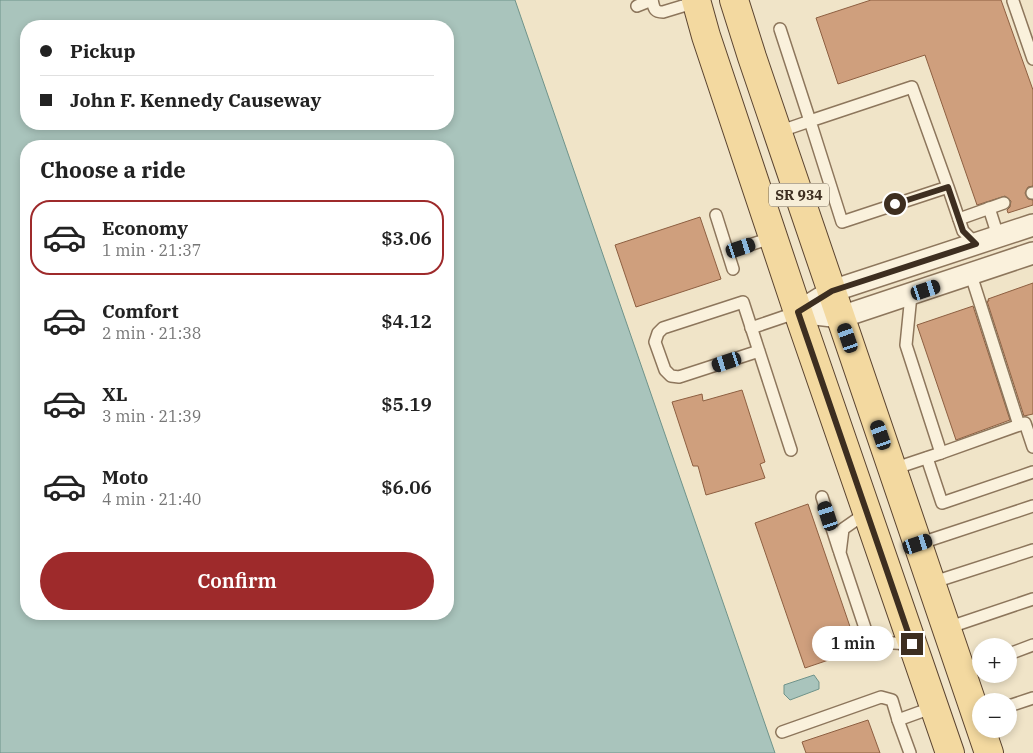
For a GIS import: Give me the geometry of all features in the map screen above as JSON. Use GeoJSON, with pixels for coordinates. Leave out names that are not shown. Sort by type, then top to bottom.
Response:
{"type":"FeatureCollection","features":[{"type":"Feature","properties":{"kind":"main road","name":"SR 934"},"geometry":{"type":"LineString","coordinates":[[696,1],[798,312],[950,753]]}},
{"type":"Feature","properties":{"kind":"main road","name":"SR 934"},"geometry":{"type":"LineString","coordinates":[[737,12],[931,583],[947,628],[971,668],[975,693]]}},
{"type":"Feature","properties":{"kind":"main road"},"geometry":{"type":"LineString","coordinates":[[706,36],[737,12]]}},
{"type":"Feature","properties":{"kind":"main road"},"geometry":{"type":"LineString","coordinates":[[882,553],[918,544]]}},
{"type":"Feature","properties":{"kind":"main road","name":"SR 934"},"geometry":{"type":"LineString","coordinates":[[985,738],[989,753]]}},
{"type":"Feature","properties":{"kind":"street"},"geometry":{"type":"LineString","coordinates":[[798,312],[832,291],[1033,225]]}},
{"type":"Feature","properties":{"kind":"street"},"geometry":{"type":"LineString","coordinates":[[976,244],[978,272]]}},
{"type":"Feature","properties":{"kind":"street"},"geometry":{"type":"LineString","coordinates":[[798,312],[841,318],[1033,253]]}},
{"type":"Feature","properties":{"kind":"lane"},"geometry":{"type":"LineString","coordinates":[[637,6],[652,0],[655,10],[658,12],[696,1]]}},
{"type":"Feature","properties":{"kind":"lane"},"geometry":{"type":"LineString","coordinates":[[1013,1],[1033,59]]}},
{"type":"Feature","properties":{"kind":"lane"},"geometry":{"type":"LineString","coordinates":[[780,29],[842,222],[948,187]]}},
{"type":"Feature","properties":{"kind":"lane"},"geometry":{"type":"LineString","coordinates":[[778,132],[912,87],[963,231],[976,244]]}},
{"type":"Feature","properties":{"kind":"lane"},"geometry":{"type":"LineString","coordinates":[[959,219],[1004,203]]}},
{"type":"Feature","properties":{"kind":"lane"},"geometry":{"type":"LineString","coordinates":[[989,208],[998,236]]}},
{"type":"Feature","properties":{"kind":"lane"},"geometry":{"type":"LineString","coordinates":[[716,216],[733,269]]}},
{"type":"Feature","properties":{"kind":"lane"},"geometry":{"type":"LineString","coordinates":[[728,252],[774,237]]}},
{"type":"Feature","properties":{"kind":"lane"},"geometry":{"type":"LineString","coordinates":[[978,272],[1020,425]]}},
{"type":"Feature","properties":{"kind":"lane"},"geometry":{"type":"LineString","coordinates":[[911,295],[906,345],[941,453]]}},
{"type":"Feature","properties":{"kind":"lane"},"geometry":{"type":"LineString","coordinates":[[759,351],[679,377],[671,376],[664,370],[655,342],[658,333],[663,328],[743,302],[751,328],[759,351],[791,450]]}},
{"type":"Feature","properties":{"kind":"lane"},"geometry":{"type":"LineString","coordinates":[[751,328],[798,312]]}},
{"type":"Feature","properties":{"kind":"lane"},"geometry":{"type":"LineString","coordinates":[[893,469],[1025,423],[1033,448]]}},
{"type":"Feature","properties":{"kind":"lane"},"geometry":{"type":"LineString","coordinates":[[926,458],[942,503],[1033,472]]}},
{"type":"Feature","properties":{"kind":"lane"},"geometry":{"type":"LineString","coordinates":[[822,497],[866,631],[876,642],[912,644]]}},
{"type":"Feature","properties":{"kind":"lane"},"geometry":{"type":"LineString","coordinates":[[918,544],[1033,506]]}},
{"type":"Feature","properties":{"kind":"lane"},"geometry":{"type":"LineString","coordinates":[[840,553],[843,529],[868,512]]}},
{"type":"Feature","properties":{"kind":"lane"},"geometry":{"type":"LineString","coordinates":[[931,583],[1033,550]]}},
{"type":"Feature","properties":{"kind":"lane"},"geometry":{"type":"LineString","coordinates":[[947,628],[1033,599]]}},
{"type":"Feature","properties":{"kind":"lane"},"geometry":{"type":"LineString","coordinates":[[1017,651],[1033,645]]}},
{"type":"Feature","properties":{"kind":"lane"},"geometry":{"type":"LineString","coordinates":[[782,732],[881,697],[892,700],[910,753]]}},
{"type":"Feature","properties":{"kind":"lane"},"geometry":{"type":"LineString","coordinates":[[1017,703],[1033,698]]}},
{"type":"Feature","properties":{"kind":"lane"},"geometry":{"type":"LineString","coordinates":[[898,720],[934,707]]}},
{"type":"Feature","properties":{"kind":"water"},"geometry":{"type":"Polygon","coordinates":[[[0,0],[515,0],[775,753],[0,753],[0,0]]]}},
{"type":"Feature","properties":{"kind":"water"},"geometry":{"type":"Polygon","coordinates":[[[814,675],[819,682],[819,689],[790,700],[784,694],[784,685],[814,675]]]}},
{"type":"Feature","properties":{"kind":"building"},"geometry":{"type":"Polygon","coordinates":[[[871,0],[1001,0],[1033,90],[1033,186],[1028,187],[1025,193],[1028,199],[1033,200],[1033,205],[1008,213],[1007,210],[1010,207],[1011,201],[1005,196],[977,205],[925,55],[838,84],[816,18],[871,0]]]}},
{"type":"Feature","properties":{"kind":"building"},"geometry":{"type":"Polygon","coordinates":[[[700,217],[721,279],[636,307],[615,245],[700,217]]]}},
{"type":"Feature","properties":{"kind":"building"},"geometry":{"type":"Polygon","coordinates":[[[1033,283],[1033,414],[1024,416],[987,301],[1033,283]]]}},
{"type":"Feature","properties":{"kind":"building"},"geometry":{"type":"Polygon","coordinates":[[[973,306],[1010,420],[956,440],[917,325],[973,306]]]}},
{"type":"Feature","properties":{"kind":"building"},"geometry":{"type":"Polygon","coordinates":[[[742,390],[765,462],[760,464],[765,478],[706,495],[698,466],[693,466],[672,402],[702,394],[703,401],[742,390]]]}},
{"type":"Feature","properties":{"kind":"building"},"geometry":{"type":"Polygon","coordinates":[[[808,504],[858,650],[805,668],[755,523],[808,504]]]}},
{"type":"Feature","properties":{"kind":"building"},"geometry":{"type":"Polygon","coordinates":[[[868,720],[880,753],[806,753],[802,742],[868,720]]]}},
{"type":"Feature","properties":{"kind":"route"},"geometry":{"type":"LineString","coordinates":[[895,204],[948,187],[963,231],[976,244],[832,291],[798,312],[912,644]]}}]}
